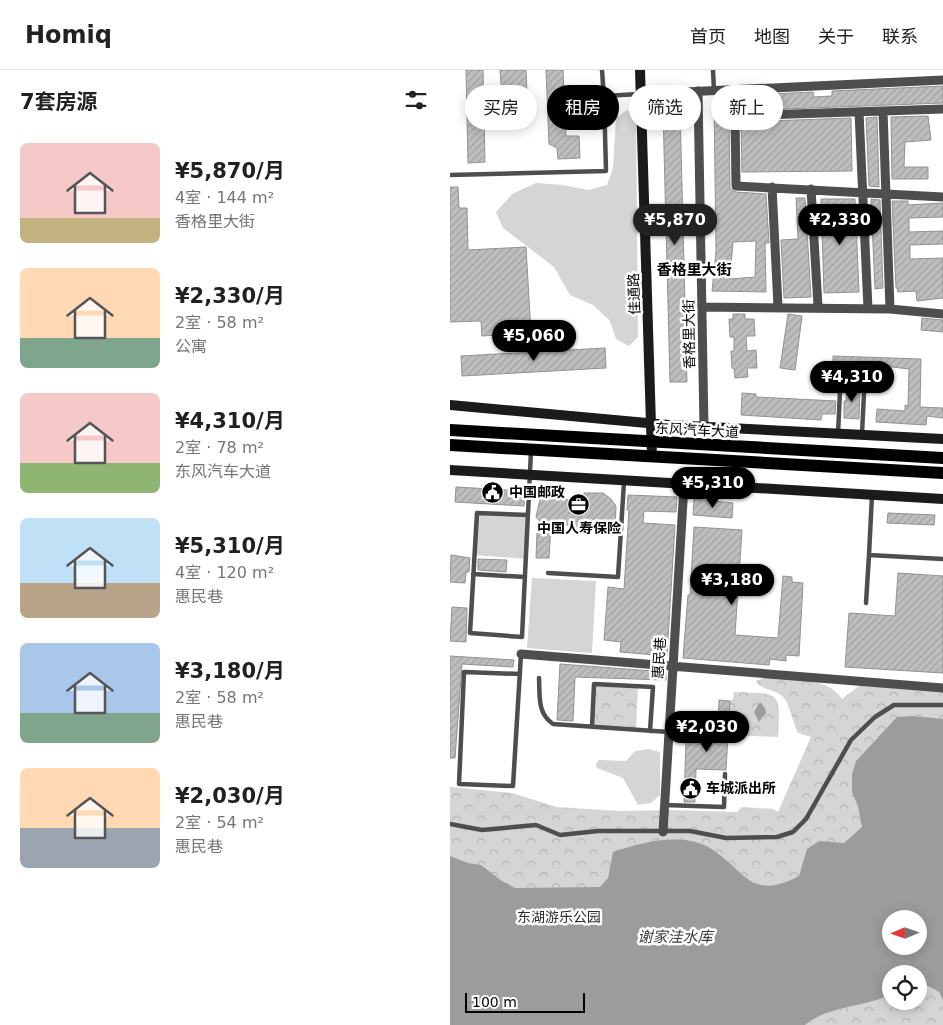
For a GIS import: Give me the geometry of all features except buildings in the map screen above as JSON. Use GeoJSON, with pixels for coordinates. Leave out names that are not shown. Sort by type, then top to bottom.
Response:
{"type":"FeatureCollection","features":[{"type":"Feature","properties":{"kind":"main road","name":"东风汽车大道"},"geometry":{"type":"LineString","coordinates":[[450,430],[943,458]]}},
{"type":"Feature","properties":{"kind":"main road"},"geometry":{"type":"LineString","coordinates":[[450,445],[943,473]]}},
{"type":"Feature","properties":{"kind":"street","name":"佳通路"},"geometry":{"type":"LineString","coordinates":[[640,70],[641,85]]}},
{"type":"Feature","properties":{"kind":"street"},"geometry":{"type":"LineString","coordinates":[[783,88],[940,80],[937,70]]}},
{"type":"Feature","properties":{"kind":"street"},"geometry":{"type":"LineString","coordinates":[[943,109],[735,116],[736,186],[943,197]]}},
{"type":"Feature","properties":{"kind":"street"},"geometry":{"type":"LineString","coordinates":[[883,111],[890,309]]}},
{"type":"Feature","properties":{"kind":"street"},"geometry":{"type":"LineString","coordinates":[[859,112],[868,308]]}},
{"type":"Feature","properties":{"kind":"street","name":"佳通路"},"geometry":{"type":"LineString","coordinates":[[642,130],[652,457]]}},
{"type":"Feature","properties":{"kind":"street","name":"香格里大街"},"geometry":{"type":"LineString","coordinates":[[699,130],[704,427]]}},
{"type":"Feature","properties":{"kind":"street"},"geometry":{"type":"LineString","coordinates":[[772,187],[778,306]]}},
{"type":"Feature","properties":{"kind":"street"},"geometry":{"type":"LineString","coordinates":[[811,189],[818,306]]}},
{"type":"Feature","properties":{"kind":"street"},"geometry":{"type":"LineString","coordinates":[[702,306],[818,306],[890,309],[943,314]]}},
{"type":"Feature","properties":{"kind":"street"},"geometry":{"type":"LineString","coordinates":[[450,405],[652,424],[943,439]]}},
{"type":"Feature","properties":{"kind":"street"},"geometry":{"type":"LineString","coordinates":[[450,470],[624,482],[943,499]]}},
{"type":"Feature","properties":{"kind":"street","name":"惠民巷"},"geometry":{"type":"LineString","coordinates":[[663,832],[684,485]]}},
{"type":"Feature","properties":{"kind":"street"},"geometry":{"type":"LineString","coordinates":[[521,654],[943,688]]}},
{"type":"Feature","properties":{"kind":"lane"},"geometry":{"type":"LineString","coordinates":[[602,70],[603,85]]}},
{"type":"Feature","properties":{"kind":"lane"},"geometry":{"type":"LineString","coordinates":[[713,70],[714,85]]}},
{"type":"Feature","properties":{"kind":"lane"},"geometry":{"type":"LineString","coordinates":[[450,175],[606,171],[605,130]]}},
{"type":"Feature","properties":{"kind":"lane"},"geometry":{"type":"LineString","coordinates":[[838,434],[841,370],[865,372],[862,435]]}},
{"type":"Feature","properties":{"kind":"lane"},"geometry":{"type":"LineString","coordinates":[[528,515],[477,513],[470,632],[522,637],[530,475],[531,450]]}},
{"type":"Feature","properties":{"kind":"lane"},"geometry":{"type":"LineString","coordinates":[[548,574],[618,578],[624,482]]}},
{"type":"Feature","properties":{"kind":"lane"},"geometry":{"type":"LineString","coordinates":[[866,603],[872,495]]}},
{"type":"Feature","properties":{"kind":"lane"},"geometry":{"type":"LineString","coordinates":[[869,555],[943,559]]}},
{"type":"Feature","properties":{"kind":"lane"},"geometry":{"type":"LineString","coordinates":[[473,574],[525,577]]}},
{"type":"Feature","properties":{"kind":"lane"},"geometry":{"type":"LineString","coordinates":[[520,674],[464,672],[459,784],[513,786],[520,674],[521,654]]}},
{"type":"Feature","properties":{"kind":"lane"},"geometry":{"type":"LineString","coordinates":[[539,678],[541,711],[546,719],[562,726],[669,732]]}},
{"type":"Feature","properties":{"kind":"lane"},"geometry":{"type":"LineString","coordinates":[[592,727],[594,684],[652,687],[650,731]]}},
{"type":"Feature","properties":{"kind":"lane"},"geometry":{"type":"LineString","coordinates":[[450,824],[482,830],[536,825],[560,835],[598,831],[690,831],[726,838],[777,837],[793,832],[806,818],[851,740],[875,717],[894,705],[943,705]]}},
{"type":"Feature","properties":{"kind":"lane"},"geometry":{"type":"LineString","coordinates":[[670,714],[704,716]]}},
{"type":"Feature","properties":{"kind":"lane"},"geometry":{"type":"LineString","coordinates":[[664,805],[724,807],[725,774]]}},
{"type":"Feature","properties":{"kind":"green space"},"geometry":{"type":"Polygon","coordinates":[[[627,110],[629,112],[629,130],[636,130],[638,337],[629,346],[616,339],[610,321],[593,305],[570,295],[554,267],[503,228],[496,212],[512,194],[536,183],[563,185],[588,190],[607,185],[613,168],[615,130],[619,130],[619,116],[627,110]]]}},
{"type":"Feature","properties":{"kind":"green space"},"geometry":{"type":"Polygon","coordinates":[[[477,513],[528,515],[526,559],[474,555],[477,513]]]}},
{"type":"Feature","properties":{"kind":"green space"},"geometry":{"type":"Polygon","coordinates":[[[532,578],[596,581],[592,653],[527,648],[532,578]]]}},
{"type":"Feature","properties":{"kind":"green space","name":"谢家洼水库"},"geometry":{"type":"Polygon","coordinates":[[[765,677],[807,680],[827,686],[842,699],[864,682],[943,688],[943,1025],[450,1025],[450,787],[512,793],[557,807],[620,811],[737,812],[742,807],[773,809],[778,812],[811,737],[798,733],[783,697],[756,681],[765,677]]]}},
{"type":"Feature","properties":{"kind":"green space"},"geometry":{"type":"Polygon","coordinates":[[[594,684],[638,686],[636,730],[592,727],[594,684]]]}},
{"type":"Feature","properties":{"kind":"green space"},"geometry":{"type":"Polygon","coordinates":[[[734,692],[768,694],[774,697],[779,710],[778,737],[728,735],[730,701],[733,699],[734,692]]]}},
{"type":"Feature","properties":{"kind":"green space"},"geometry":{"type":"Polygon","coordinates":[[[649,749],[660,752],[660,795],[651,803],[638,805],[623,778],[597,768],[596,764],[599,760],[626,761],[635,751],[649,749]]]}},
{"type":"Feature","properties":{"kind":"water"},"geometry":{"type":"Polygon","coordinates":[[[760,702],[765,708],[766,713],[759,722],[754,712],[760,702]]]}},
{"type":"Feature","properties":{"kind":"water","name":"谢家洼水库"},"geometry":{"type":"Polygon","coordinates":[[[913,716],[943,719],[943,1000],[939,992],[927,985],[927,965],[882,965],[882,998],[836,1010],[814,1018],[805,1025],[450,1025],[450,856],[468,863],[481,865],[515,888],[600,887],[608,878],[613,852],[664,840],[690,841],[702,844],[713,850],[751,881],[760,885],[770,886],[783,883],[799,876],[807,849],[819,841],[844,843],[862,827],[858,806],[852,792],[852,775],[856,761],[897,717],[913,716]]]}},
{"type":"Feature","properties":{"kind":"place","name":"中国邮政"},"geometry":{"type":"Point","coordinates":[493,492]}},
{"type":"Feature","properties":{"kind":"place","name":"中国人寿保险"},"geometry":{"type":"Point","coordinates":[579,505]}},
{"type":"Feature","properties":{"kind":"place","name":"车城派出所"},"geometry":{"type":"Point","coordinates":[690,788]}},
{"type":"Feature","properties":{"kind":"district","name":"香格里大街"},"geometry":{"type":"Point","coordinates":[694,270]}},
{"type":"Feature","properties":{"kind":"park label","name":"东湖游乐公园"},"geometry":{"type":"Point","coordinates":[559,917]}}]}
